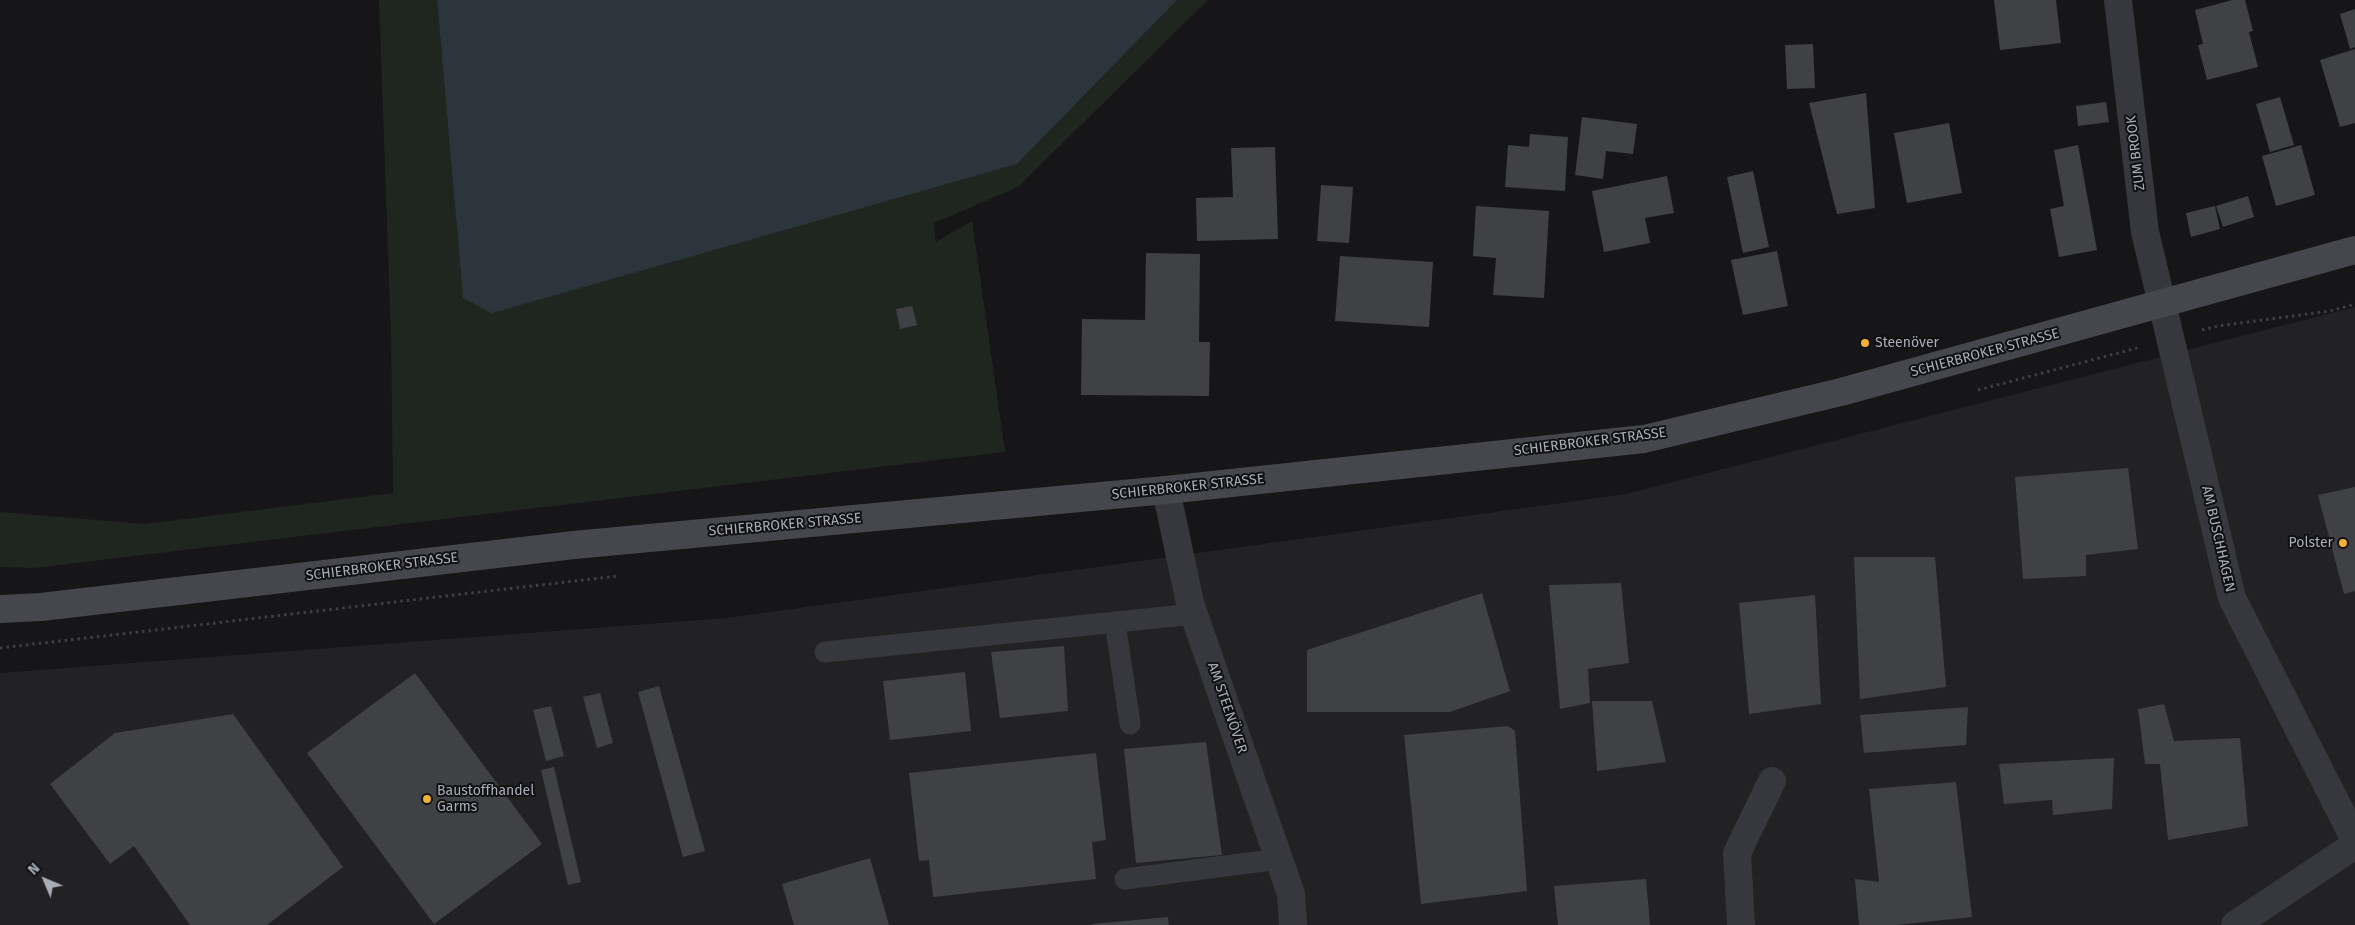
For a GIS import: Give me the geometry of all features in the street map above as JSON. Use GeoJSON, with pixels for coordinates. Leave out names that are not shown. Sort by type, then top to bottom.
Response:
{"type":"FeatureCollection","features":[{"type":"Feature","properties":{"kind":"main road","name":"SCHIERBROKER STRASSE"},"geometry":{"type":"LineString","coordinates":[[0,609],[41,607],[574,545],[1166,490],[1644,438],[1841,392],[2355,250]]}},
{"type":"Feature","properties":{"kind":"street","name":"ZUM BROOK"},"geometry":{"type":"LineString","coordinates":[[2118,0],[2145,232],[2163,304]]}},
{"type":"Feature","properties":{"kind":"street","name":"AM BUSCHHAGEN"},"geometry":{"type":"LineString","coordinates":[[2163,304],[2232,598],[2355,840]]}},
{"type":"Feature","properties":{"kind":"street","name":"AM STEENÖVER"},"geometry":{"type":"LineString","coordinates":[[1166,490],[1194,614],[1291,894],[1293,925]]}},
{"type":"Feature","properties":{"kind":"street"},"geometry":{"type":"LineString","coordinates":[[1741,925],[1737,853],[1772,781]]}},
{"type":"Feature","properties":{"kind":"street"},"geometry":{"type":"LineString","coordinates":[[2235,925],[2355,845]]}},
{"type":"Feature","properties":{"kind":"lane"},"geometry":{"type":"LineString","coordinates":[[825,652],[1194,614]]}},
{"type":"Feature","properties":{"kind":"lane"},"geometry":{"type":"LineString","coordinates":[[1115,622],[1130,724]]}},
{"type":"Feature","properties":{"kind":"lane"},"geometry":{"type":"LineString","coordinates":[[1125,879],[1279,859]]}},
{"type":"Feature","properties":{"kind":"shaded area"},"geometry":{"type":"Polygon","coordinates":[[[379,0],[437,0],[463,297],[1017,164],[1177,0],[1208,0],[1018,187],[934,223],[936,242],[972,221],[1005,452],[34,568],[0,567],[0,512],[145,524],[393,493],[391,337],[379,0]]]}},
{"type":"Feature","properties":{"kind":"shaded area"},"geometry":{"type":"Polygon","coordinates":[[[437,0],[1177,0],[1017,164],[492,313],[463,298],[437,0]]]}},
{"type":"Feature","properties":{"kind":"shaded area"},"geometry":{"type":"Polygon","coordinates":[[[2355,307],[2355,925],[0,925],[0,673],[727,618],[1626,494],[2355,307]]]}},
{"type":"Feature","properties":{"kind":"building"},"geometry":{"type":"Polygon","coordinates":[[[1994,0],[2056,0],[2061,43],[2000,50],[1994,0]]]}},
{"type":"Feature","properties":{"kind":"building"},"geometry":{"type":"Polygon","coordinates":[[[2232,0],[2245,0],[2253,31],[2249,32],[2258,67],[2207,80],[2198,45],[2203,44],[2195,10],[2232,0]]]}},
{"type":"Feature","properties":{"kind":"building"},"geometry":{"type":"Polygon","coordinates":[[[2355,9],[2355,47],[2350,49],[2340,14],[2355,9]]]}},
{"type":"Feature","properties":{"kind":"building"},"geometry":{"type":"Polygon","coordinates":[[[1813,44],[1815,88],[1787,89],[1785,45],[1813,44]]]}},
{"type":"Feature","properties":{"kind":"building"},"geometry":{"type":"Polygon","coordinates":[[[2355,49],[2355,123],[2340,127],[2320,60],[2355,49]]]}},
{"type":"Feature","properties":{"kind":"building"},"geometry":{"type":"Polygon","coordinates":[[[1866,93],[1875,208],[1837,214],[1809,103],[1866,93]]]}},
{"type":"Feature","properties":{"kind":"building"},"geometry":{"type":"Polygon","coordinates":[[[2280,97],[2294,145],[2270,152],[2256,104],[2280,97]]]}},
{"type":"Feature","properties":{"kind":"building"},"geometry":{"type":"Polygon","coordinates":[[[2106,102],[2109,122],[2078,126],[2076,106],[2106,102]]]}},
{"type":"Feature","properties":{"kind":"building"},"geometry":{"type":"Polygon","coordinates":[[[1582,117],[1637,124],[1633,154],[1606,151],[1603,179],[1575,175],[1582,117]]]}},
{"type":"Feature","properties":{"kind":"building"},"geometry":{"type":"Polygon","coordinates":[[[1949,123],[1962,193],[1907,203],[1894,133],[1949,123]]]}},
{"type":"Feature","properties":{"kind":"building"},"geometry":{"type":"Polygon","coordinates":[[[1530,134],[1568,137],[1565,191],[1505,187],[1508,145],[1529,147],[1530,134]]]}},
{"type":"Feature","properties":{"kind":"building"},"geometry":{"type":"Polygon","coordinates":[[[2078,145],[2097,250],[2059,257],[2050,209],[2064,206],[2054,150],[2078,145]]]}},
{"type":"Feature","properties":{"kind":"building"},"geometry":{"type":"Polygon","coordinates":[[[2301,145],[2315,195],[2276,206],[2262,156],[2301,145]]]}},
{"type":"Feature","properties":{"kind":"building"},"geometry":{"type":"Polygon","coordinates":[[[1275,147],[1278,239],[1197,241],[1196,198],[1233,197],[1231,148],[1275,147]]]}},
{"type":"Feature","properties":{"kind":"building"},"geometry":{"type":"Polygon","coordinates":[[[1753,171],[1769,247],[1743,253],[1727,177],[1753,171]]]}},
{"type":"Feature","properties":{"kind":"building"},"geometry":{"type":"Polygon","coordinates":[[[1667,176],[1674,213],[1645,218],[1650,243],[1604,252],[1592,191],[1667,176]]]}},
{"type":"Feature","properties":{"kind":"building"},"geometry":{"type":"Polygon","coordinates":[[[1321,185],[1353,187],[1349,243],[1317,241],[1321,185]]]}},
{"type":"Feature","properties":{"kind":"building"},"geometry":{"type":"Polygon","coordinates":[[[2248,196],[2254,217],[2223,227],[2216,206],[2248,196]]]}},
{"type":"Feature","properties":{"kind":"building"},"geometry":{"type":"Polygon","coordinates":[[[1476,206],[1549,211],[1544,298],[1493,295],[1496,258],[1473,256],[1476,206]]]}},
{"type":"Feature","properties":{"kind":"building"},"geometry":{"type":"Polygon","coordinates":[[[2215,206],[2220,229],[2191,237],[2186,213],[2215,206]]]}},
{"type":"Feature","properties":{"kind":"building"},"geometry":{"type":"Polygon","coordinates":[[[1777,251],[1788,306],[1743,315],[1731,260],[1777,251]]]}},
{"type":"Feature","properties":{"kind":"building"},"geometry":{"type":"Polygon","coordinates":[[[1146,253],[1200,254],[1199,342],[1210,342],[1209,396],[1081,395],[1082,319],[1145,320],[1146,253]]]}},
{"type":"Feature","properties":{"kind":"building"},"geometry":{"type":"Polygon","coordinates":[[[1340,256],[1433,262],[1429,327],[1335,321],[1340,256]]]}},
{"type":"Feature","properties":{"kind":"building"},"geometry":{"type":"Polygon","coordinates":[[[912,306],[917,325],[900,329],[896,309],[912,306]]]}},
{"type":"Feature","properties":{"kind":"building"},"geometry":{"type":"Polygon","coordinates":[[[2128,468],[2138,549],[2086,555],[2086,576],[2023,579],[2015,477],[2128,468]]]}},
{"type":"Feature","properties":{"kind":"building","name":"Polster"},"geometry":{"type":"Polygon","coordinates":[[[2355,487],[2355,591],[2344,594],[2318,495],[2355,487]]]}},
{"type":"Feature","properties":{"kind":"building"},"geometry":{"type":"Polygon","coordinates":[[[1854,557],[1935,557],[1946,687],[1860,699],[1854,557]]]}},
{"type":"Feature","properties":{"kind":"building"},"geometry":{"type":"Polygon","coordinates":[[[1621,583],[1629,663],[1588,669],[1590,703],[1560,709],[1549,585],[1621,583]]]}},
{"type":"Feature","properties":{"kind":"building"},"geometry":{"type":"Polygon","coordinates":[[[1482,593],[1510,691],[1450,712],[1307,712],[1307,650],[1482,593]]]}},
{"type":"Feature","properties":{"kind":"building"},"geometry":{"type":"Polygon","coordinates":[[[1815,595],[1821,704],[1749,714],[1739,603],[1815,595]]]}},
{"type":"Feature","properties":{"kind":"building"},"geometry":{"type":"Polygon","coordinates":[[[1064,646],[1068,711],[1000,718],[991,652],[1064,646]]]}},
{"type":"Feature","properties":{"kind":"building"},"geometry":{"type":"Polygon","coordinates":[[[965,672],[971,731],[890,740],[883,681],[965,672]]]}},
{"type":"Feature","properties":{"kind":"building"},"geometry":{"type":"Polygon","coordinates":[[[415,673],[542,844],[434,924],[307,753],[415,673]]]}},
{"type":"Feature","properties":{"kind":"building"},"geometry":{"type":"Polygon","coordinates":[[[659,686],[705,851],[683,857],[638,692],[659,686]]]}},
{"type":"Feature","properties":{"kind":"building"},"geometry":{"type":"Polygon","coordinates":[[[600,693],[613,743],[597,748],[583,697],[600,693]]]}},
{"type":"Feature","properties":{"kind":"building"},"geometry":{"type":"Polygon","coordinates":[[[1592,701],[1652,701],[1666,762],[1597,771],[1592,701]]]}},
{"type":"Feature","properties":{"kind":"building"},"geometry":{"type":"Polygon","coordinates":[[[2164,704],[2174,741],[2240,738],[2248,826],[2168,840],[2160,764],[2145,764],[2138,709],[2164,704]]]}},
{"type":"Feature","properties":{"kind":"building"},"geometry":{"type":"Polygon","coordinates":[[[551,706],[564,756],[546,761],[533,710],[551,706]]]}},
{"type":"Feature","properties":{"kind":"building"},"geometry":{"type":"Polygon","coordinates":[[[1968,707],[1966,745],[1864,753],[1860,715],[1968,707]]]}},
{"type":"Feature","properties":{"kind":"building"},"geometry":{"type":"Polygon","coordinates":[[[233,714],[343,867],[267,925],[190,925],[134,846],[110,864],[50,784],[115,733],[233,714]]]}},
{"type":"Feature","properties":{"kind":"building"},"geometry":{"type":"Polygon","coordinates":[[[1508,726],[1515,731],[1527,891],[1421,904],[1404,735],[1508,726]]]}},
{"type":"Feature","properties":{"kind":"building"},"geometry":{"type":"Polygon","coordinates":[[[1206,742],[1222,855],[1136,863],[1124,749],[1206,742]]]}},
{"type":"Feature","properties":{"kind":"building"},"geometry":{"type":"Polygon","coordinates":[[[1096,753],[1106,840],[1092,842],[1096,879],[933,897],[929,860],[919,861],[909,773],[1096,753]]]}},
{"type":"Feature","properties":{"kind":"building"},"geometry":{"type":"Polygon","coordinates":[[[2114,758],[2112,809],[2053,815],[2052,800],[2004,804],[1999,764],[2114,758]]]}},
{"type":"Feature","properties":{"kind":"building"},"geometry":{"type":"Polygon","coordinates":[[[554,767],[581,882],[568,885],[541,770],[554,767]]]}},
{"type":"Feature","properties":{"kind":"building"},"geometry":{"type":"Polygon","coordinates":[[[1956,782],[1972,917],[1897,925],[1859,925],[1855,879],[1879,882],[1869,789],[1956,782]]]}},
{"type":"Feature","properties":{"kind":"building"},"geometry":{"type":"Polygon","coordinates":[[[870,858],[889,925],[794,925],[782,884],[870,858]]]}},
{"type":"Feature","properties":{"kind":"building"},"geometry":{"type":"Polygon","coordinates":[[[1646,879],[1650,925],[1558,925],[1554,886],[1646,879]]]}},
{"type":"Feature","properties":{"kind":"building"},"geometry":{"type":"Polygon","coordinates":[[[1168,917],[1169,925],[1092,925],[1092,924],[1168,917]]]}},
{"type":"Feature","properties":{"kind":"place","name":"Steenöver"},"geometry":{"type":"Point","coordinates":[1865,343]}},
{"type":"Feature","properties":{"kind":"place","name":"Polster"},"geometry":{"type":"Point","coordinates":[2343,543]}},
{"type":"Feature","properties":{"kind":"place","name":"Baustoffhandel Garms"},"geometry":{"type":"Point","coordinates":[427,799]}}]}
